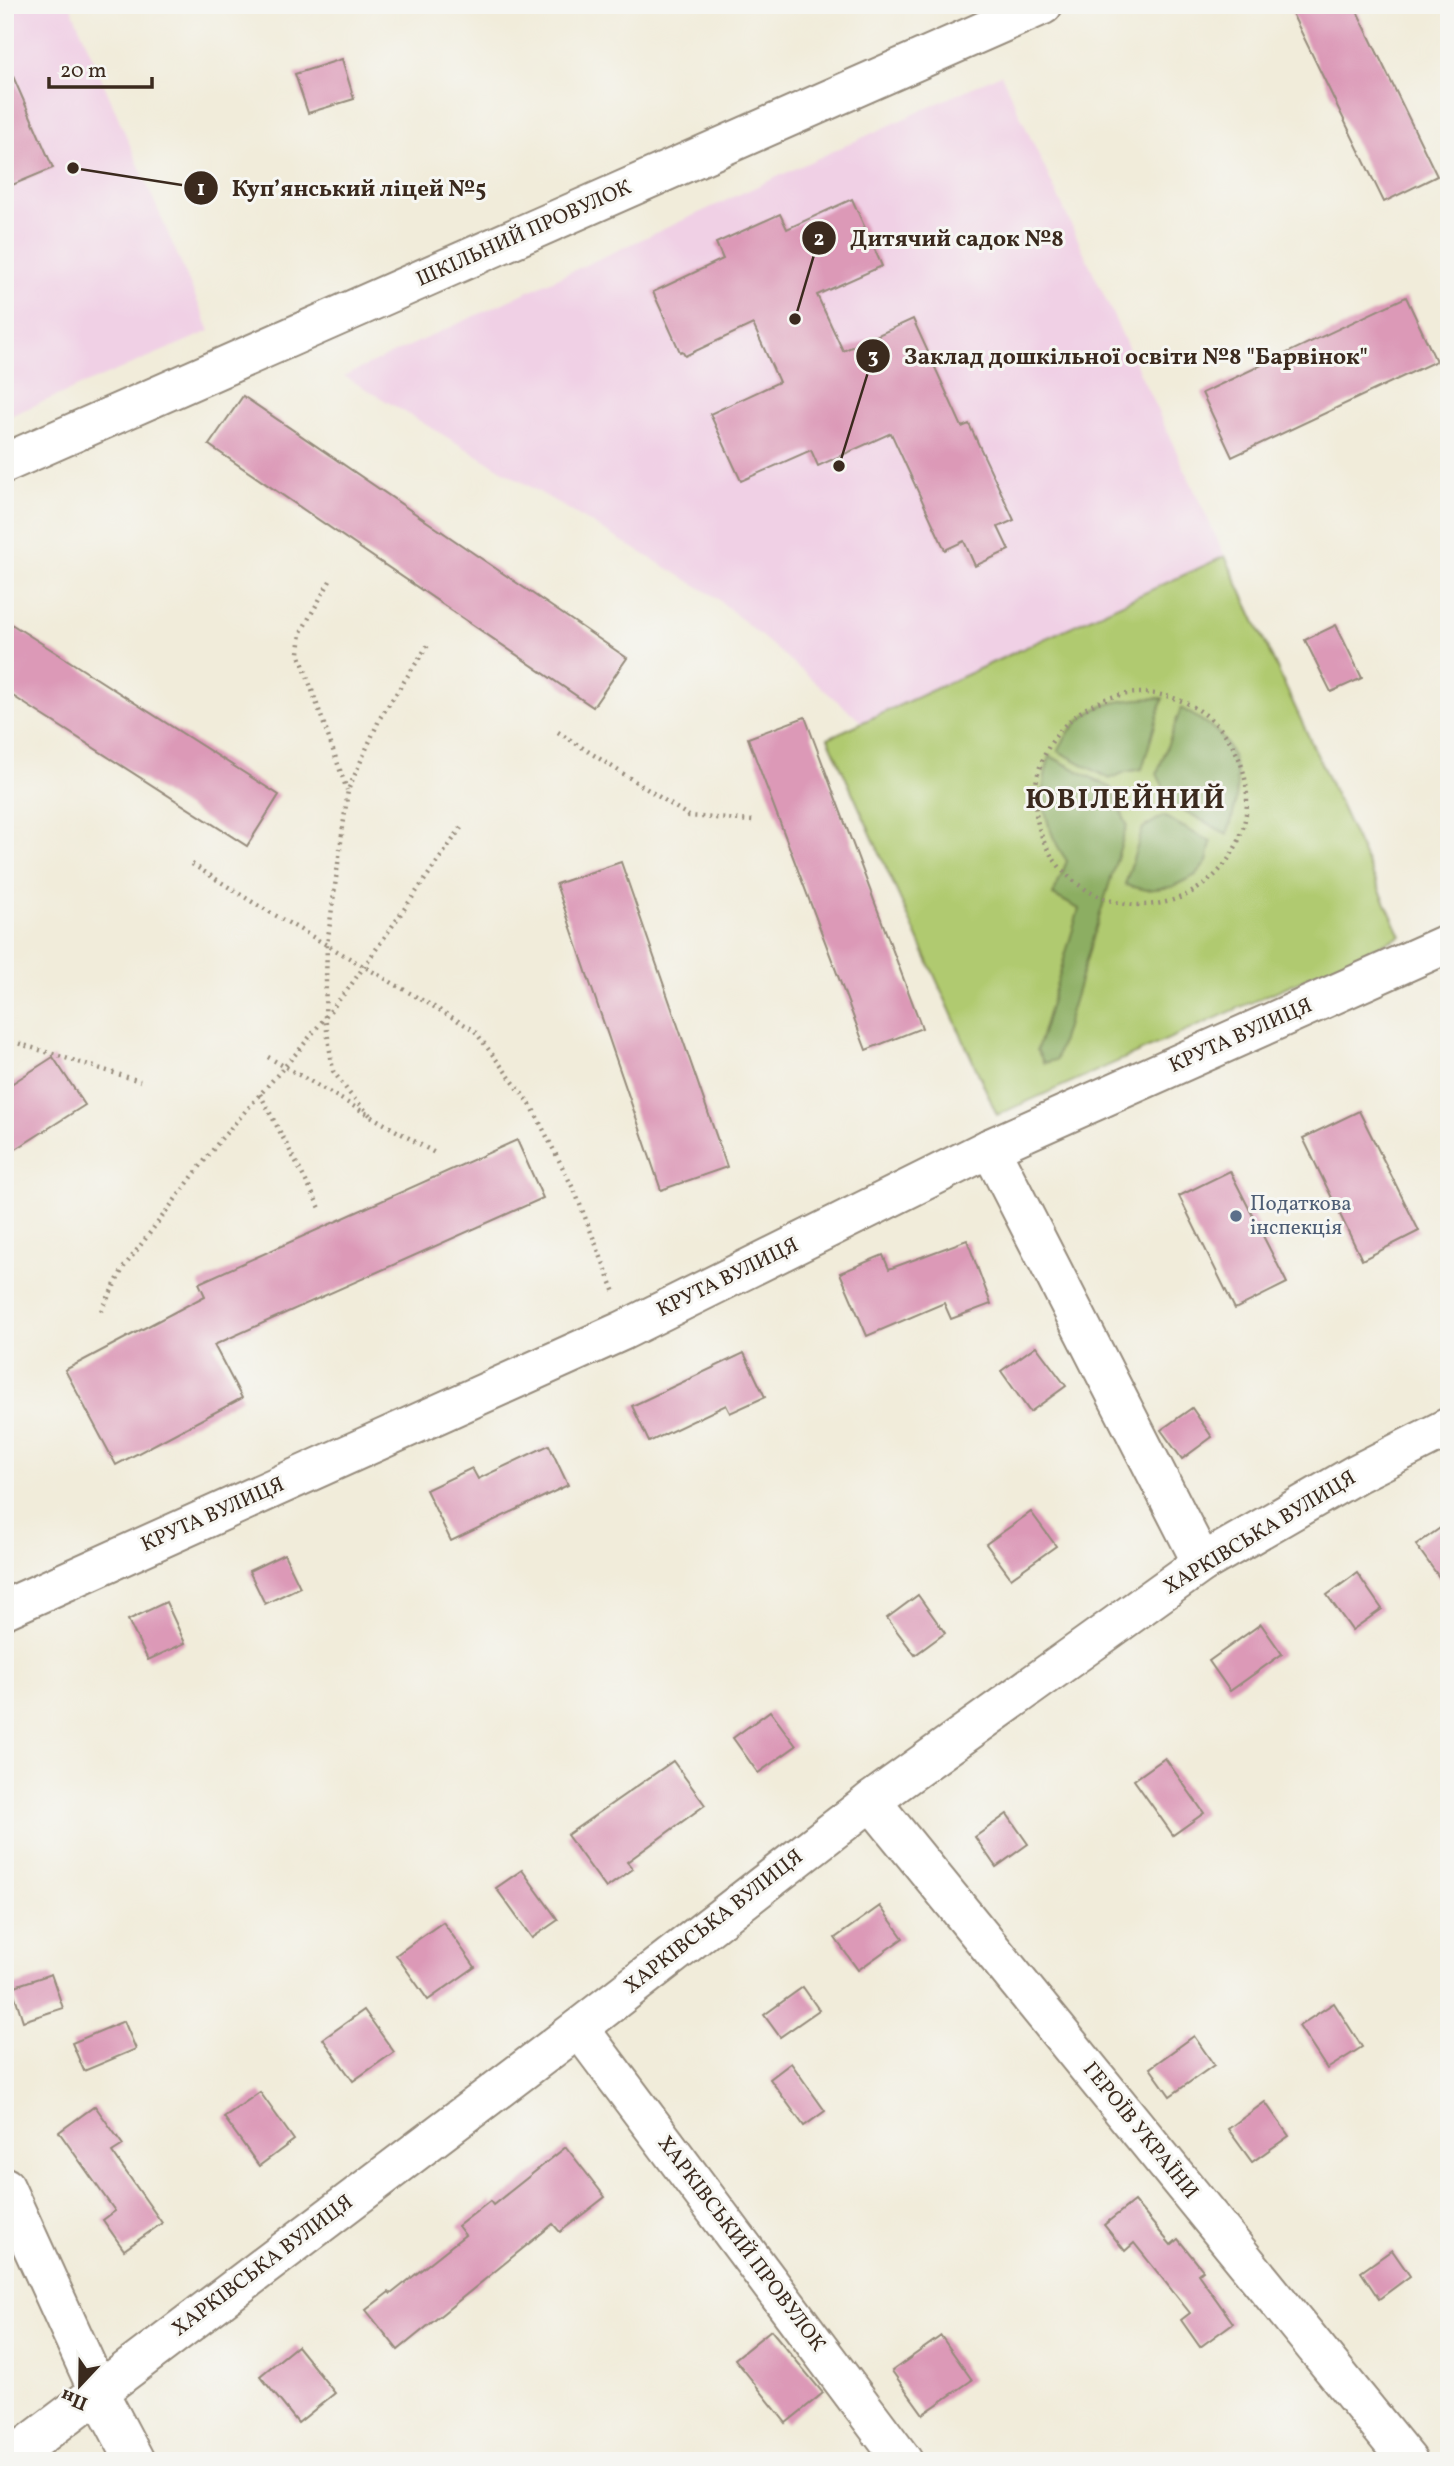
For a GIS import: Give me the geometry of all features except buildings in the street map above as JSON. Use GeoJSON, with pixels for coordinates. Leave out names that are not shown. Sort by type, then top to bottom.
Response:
{"type":"FeatureCollection","features":[{"type":"Feature","properties":{"kind":"street","name":"ШКІЛЬНИЙ ПРОВУЛОК"},"geometry":{"type":"LineString","coordinates":[[5,463],[1043,5]]}},
{"type":"Feature","properties":{"kind":"street","name":"КРУТА ВУЛИЦЯ"},"geometry":{"type":"LineString","coordinates":[[5,1609],[629,1327],[990,1148],[1449,943]]}},
{"type":"Feature","properties":{"kind":"street"},"geometry":{"type":"LineString","coordinates":[[990,1148],[1202,1563]]}},
{"type":"Feature","properties":{"kind":"street","name":"ХАРКІВСЬКА ВУЛИЦЯ"},"geometry":{"type":"LineString","coordinates":[[7,2461],[579,2028],[871,1801],[1202,1563],[1356,1475],[1449,1427]]}},
{"type":"Feature","properties":{"kind":"street","name":"ГЕРОЇВ УКРАЇНИ"},"geometry":{"type":"LineString","coordinates":[[871,1801],[1408,2461]]}},
{"type":"Feature","properties":{"kind":"street","name":"ХАРКІВСЬКИЙ ПРОВУЛОК"},"geometry":{"type":"LineString","coordinates":[[579,2028],[903,2461]]}},
{"type":"Feature","properties":{"kind":"street"},"geometry":{"type":"LineString","coordinates":[[5,2187],[98,2391],[135,2461]]}},
{"type":"Feature","properties":{"kind":"path"},"geometry":{"type":"LineString","coordinates":[[330,581],[302,632],[299,653],[348,790]]}},
{"type":"Feature","properties":{"kind":"path"},"geometry":{"type":"LineString","coordinates":[[370,1115],[350,1094],[333,1070],[325,1017],[327,946],[348,790],[380,718],[428,645]]}},
{"type":"Feature","properties":{"kind":"path"},"geometry":{"type":"LineString","coordinates":[[1120,694],[1156,694],[1191,705],[1219,726],[1238,754],[1248,787],[1247,821],[1236,850],[1212,880],[1183,898],[1150,906],[1113,902],[1083,890],[1058,867],[1040,835],[1034,799],[1041,763],[1058,732],[1086,708],[1120,694]]}},
{"type":"Feature","properties":{"kind":"path"},"geometry":{"type":"LineString","coordinates":[[558,733],[689,816],[753,821]]}},
{"type":"Feature","properties":{"kind":"path"},"geometry":{"type":"LineString","coordinates":[[101,1311],[124,1267],[221,1139],[285,1066],[364,967],[461,828]]}},
{"type":"Feature","properties":{"kind":"path"},"geometry":{"type":"LineString","coordinates":[[192,864],[327,946],[474,1030],[532,1107],[575,1192],[629,1327]]}},
{"type":"Feature","properties":{"kind":"path"},"geometry":{"type":"LineString","coordinates":[[5,1043],[17,1043],[140,1081]]}},
{"type":"Feature","properties":{"kind":"path"},"geometry":{"type":"LineString","coordinates":[[268,1057],[435,1153]]}},
{"type":"Feature","properties":{"kind":"path"},"geometry":{"type":"LineString","coordinates":[[260,1094],[320,1208]]}},
{"type":"Feature","properties":{"kind":"shaded area"},"geometry":{"type":"Polygon","coordinates":[[[5,5],[70,5],[210,331],[5,418],[5,5]]]}},
{"type":"Feature","properties":{"kind":"shaded area"},"geometry":{"type":"Polygon","coordinates":[[[1001,74],[1225,556],[863,723],[714,596],[344,376],[1001,74]]]}},
{"type":"Feature","properties":{"kind":"green space"},"geometry":{"type":"Polygon","coordinates":[[[1225,556],[1401,936],[997,1115],[828,738],[1225,556]]]}},
{"type":"Feature","properties":{"kind":"green space"},"geometry":{"type":"Polygon","coordinates":[[[1163,698],[1142,769],[1125,772],[1110,779],[1058,751],[1067,735],[1088,713],[1129,700],[1163,698]]]}},
{"type":"Feature","properties":{"kind":"green space"},"geometry":{"type":"Polygon","coordinates":[[[1181,708],[1218,733],[1232,756],[1237,782],[1234,809],[1227,834],[1172,804],[1157,774],[1181,708]]]}},
{"type":"Feature","properties":{"kind":"green space"},"geometry":{"type":"Polygon","coordinates":[[[1050,756],[1111,788],[1127,825],[1056,1060],[1044,1063],[1037,1050],[1079,909],[1053,895],[1067,861],[1053,836],[1045,810],[1044,784],[1050,756]]]}},
{"type":"Feature","properties":{"kind":"green space"},"geometry":{"type":"Polygon","coordinates":[[[1163,816],[1211,842],[1207,862],[1196,875],[1172,887],[1147,890],[1125,885],[1143,828],[1163,816]]]}},
{"type":"Feature","properties":{"kind":"place","name":"Куп’янський ліцей №5"},"geometry":{"type":"Point","coordinates":[73,168]}},
{"type":"Feature","properties":{"kind":"place","name":"Дитячий садок №8"},"geometry":{"type":"Point","coordinates":[795,319]}},
{"type":"Feature","properties":{"kind":"place","name":"Заклад дошкільної освіти №8 \"Барвінок\""},"geometry":{"type":"Point","coordinates":[839,466]}},
{"type":"Feature","properties":{"kind":"place","name":"Податкова інспекція"},"geometry":{"type":"Point","coordinates":[1236,1216]}},
{"type":"Feature","properties":{"kind":"district","name":"ЮВІЛЕЙНИЙ"},"geometry":{"type":"Point","coordinates":[1126,800]}}]}
